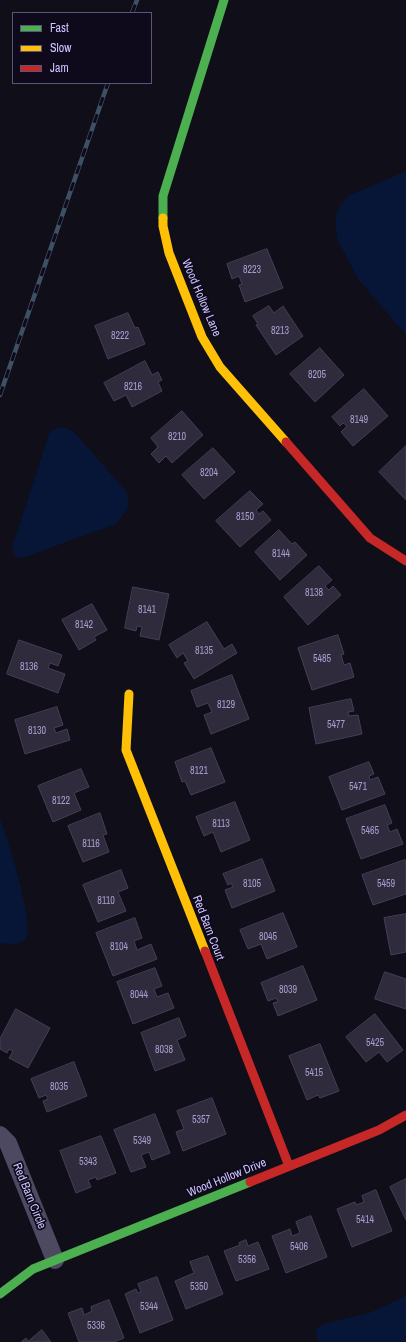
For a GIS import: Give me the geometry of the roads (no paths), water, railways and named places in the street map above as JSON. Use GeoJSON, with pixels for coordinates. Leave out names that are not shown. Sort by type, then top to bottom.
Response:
{"type":"FeatureCollection","features":[{"type":"Feature","properties":{"kind":"street","name":"Wood Hollow Lane"},"geometry":{"type":"LineString","coordinates":[[224,0],[163,196],[163,226],[169,253],[202,337],[220,367],[370,538],[406,561]]}},
{"type":"Feature","properties":{"kind":"street","name":"Red Barn Court"},"geometry":{"type":"LineString","coordinates":[[129,694],[126,750],[289,1166]]}},
{"type":"Feature","properties":{"kind":"street","name":"Wood Hollow Drive"},"geometry":{"type":"LineString","coordinates":[[0,1294],[33,1269],[379,1130],[406,1115]]}},
{"type":"Feature","properties":{"kind":"street","name":"Red Barn Circle"},"geometry":{"type":"LineString","coordinates":[[0,1135],[8,1143],[55,1260]]}},
{"type":"Feature","properties":{"kind":"water"},"geometry":{"type":"Polygon","coordinates":[[[406,171],[406,335],[358,279],[338,241],[336,231],[336,215],[340,205],[348,196],[406,171]]]}},
{"type":"Feature","properties":{"kind":"water"},"geometry":{"type":"Polygon","coordinates":[[[59,427],[67,428],[75,433],[126,491],[128,497],[127,509],[116,524],[28,556],[18,558],[13,553],[13,545],[49,434],[59,427]]]}},
{"type":"Feature","properties":{"kind":"water"},"geometry":{"type":"Polygon","coordinates":[[[0,818],[19,880],[27,916],[28,930],[26,938],[24,941],[14,944],[0,943],[0,818]]]}},
{"type":"Feature","properties":{"kind":"water"},"geometry":{"type":"Polygon","coordinates":[[[406,1296],[406,1342],[319,1342],[316,1334],[317,1328],[323,1324],[369,1313],[406,1296]]]}},
{"type":"Feature","properties":{"kind":"railway"},"geometry":{"type":"LineString","coordinates":[[132,12],[137,0]]}},
{"type":"Feature","properties":{"kind":"railway"},"geometry":{"type":"LineString","coordinates":[[0,395],[108,84]]}}]}
